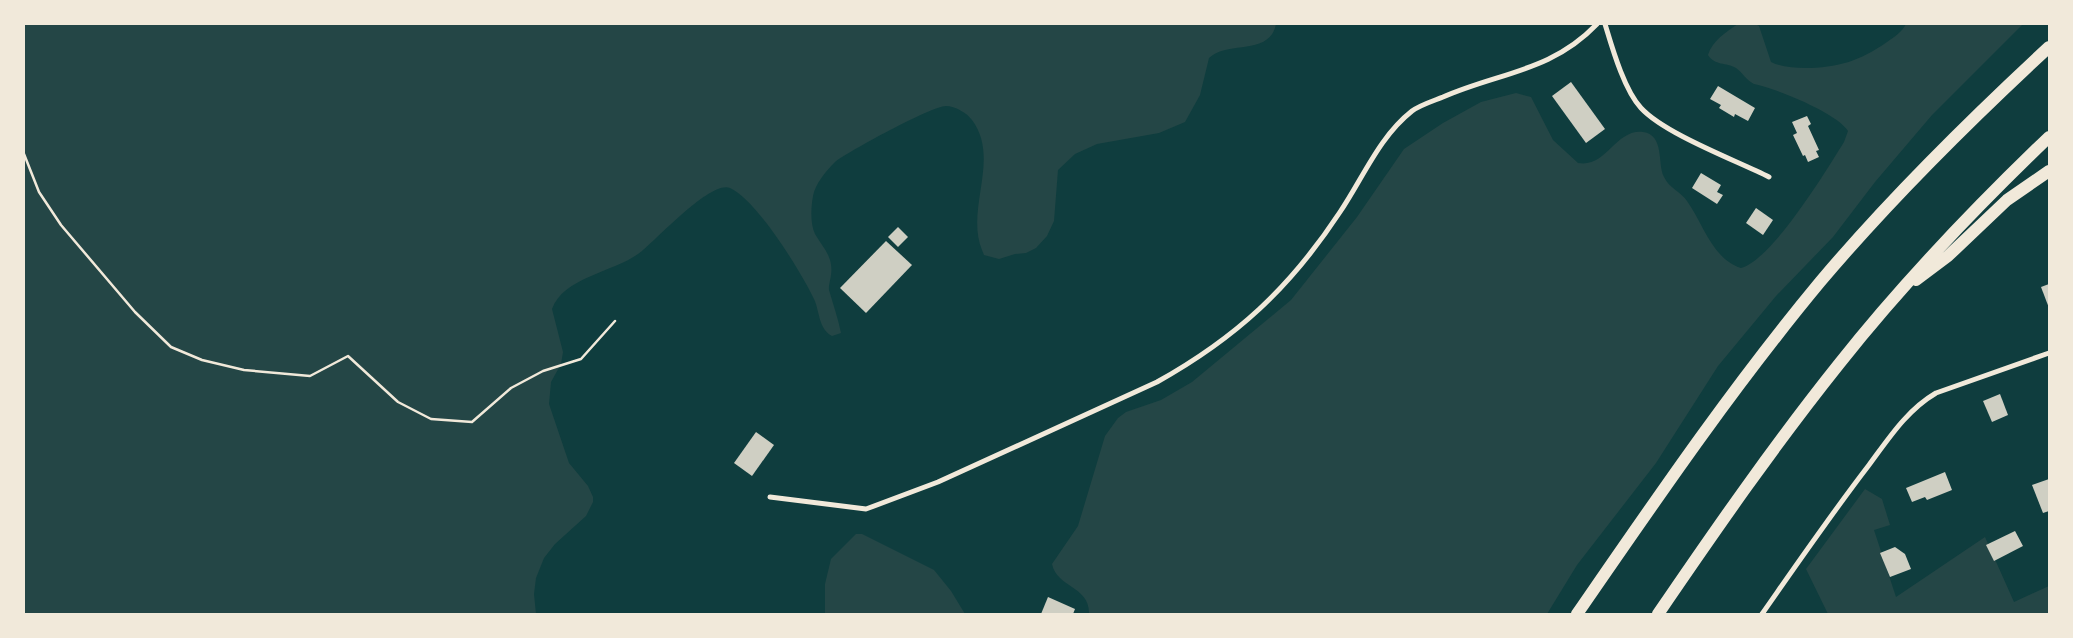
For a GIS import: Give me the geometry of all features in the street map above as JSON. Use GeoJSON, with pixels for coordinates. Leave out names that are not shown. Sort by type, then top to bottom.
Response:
{"type":"FeatureCollection","features":[{"type":"Feature","properties":{"kind":"highway"},"geometry":{"type":"LineString","coordinates":[[1577,614],[1708,427],[1821,282],[1899,195],[2049,47]]}},
{"type":"Feature","properties":{"kind":"highway"},"geometry":{"type":"LineString","coordinates":[[1658,614],[1798,417],[1844,358],[1903,288],[1975,210],[2049,137]]}},
{"type":"Feature","properties":{"kind":"highway"},"geometry":{"type":"LineString","coordinates":[[1903,288],[1937,266],[1999,207],[2049,170]]}},
{"type":"Feature","properties":{"kind":"street"},"geometry":{"type":"LineString","coordinates":[[770,497],[866,509],[946,478],[1156,382],[1191,362],[1232,334],[1298,269],[1340,212],[1385,138],[1413,110],[1475,83],[1528,70],[1560,54],[1598,24]]}},
{"type":"Feature","properties":{"kind":"street"},"geometry":{"type":"LineString","coordinates":[[1605,24],[1618,66],[1640,108],[1665,127],[1769,176]]}},
{"type":"Feature","properties":{"kind":"street"},"geometry":{"type":"LineString","coordinates":[[1762,614],[1849,490],[1904,419],[1920,403],[1936,393],[2049,353]]}},
{"type":"Feature","properties":{"kind":"path"},"geometry":{"type":"LineString","coordinates":[[24,154],[39,192],[61,225],[135,312],[171,347],[202,360],[244,370],[310,376],[348,356],[398,402],[431,419],[472,422],[511,388],[543,371],[581,359],[615,321]]}},
{"type":"Feature","properties":{"kind":"shaded area"},"geometry":{"type":"Polygon","coordinates":[[[24,24],[1276,24],[1272,34],[1266,40],[1257,44],[1217,53],[1209,58],[1200,95],[1185,122],[1159,133],[1097,144],[1075,154],[1058,170],[1054,221],[1047,236],[1036,248],[1026,253],[999,259],[984,255],[978,234],[977,217],[983,151],[980,135],[972,120],[957,109],[946,106],[925,113],[872,140],[835,162],[816,187],[811,215],[815,234],[830,260],[829,290],[841,333],[832,336],[827,333],[820,319],[814,299],[789,255],[753,207],[741,195],[730,188],[721,188],[698,201],[642,251],[631,258],[568,289],[558,298],[552,309],[563,352],[561,364],[551,382],[549,404],[569,463],[588,486],[593,502],[586,516],[555,544],[544,558],[536,578],[534,594],[536,614],[24,614],[24,24]]]}},
{"type":"Feature","properties":{"kind":"shaded area"},"geometry":{"type":"Polygon","coordinates":[[[1738,24],[1755,24],[1759,26],[1771,62],[1787,67],[1817,68],[1838,65],[1858,59],[1877,49],[1900,32],[1906,24],[2023,24],[1932,115],[1875,182],[1833,237],[1776,296],[1718,366],[1656,463],[1577,565],[1547,614],[1089,614],[1088,605],[1084,598],[1060,578],[1052,564],[1078,526],[1105,436],[1118,418],[1126,412],[1161,400],[1192,382],[1291,300],[1357,217],[1404,149],[1443,123],[1481,102],[1516,93],[1531,97],[1553,140],[1578,163],[1588,163],[1596,160],[1625,136],[1643,132],[1650,134],[1655,138],[1666,181],[1687,201],[1715,249],[1723,257],[1741,268],[1754,261],[1768,249],[1812,193],[1844,142],[1848,131],[1842,124],[1819,109],[1776,90],[1754,84],[1736,68],[1714,61],[1708,55],[1713,45],[1720,37],[1738,24]]]}},
{"type":"Feature","properties":{"kind":"shaded area"},"geometry":{"type":"Polygon","coordinates":[[[1865,489],[1882,499],[1890,525],[1874,530],[1896,597],[1985,537],[2014,602],[2049,586],[2049,614],[1828,614],[1806,569],[1865,489]]]}},
{"type":"Feature","properties":{"kind":"shaded area"},"geometry":{"type":"Polygon","coordinates":[[[856,534],[862,534],[934,570],[951,591],[965,614],[825,614],[825,584],[831,559],[856,534]]]}},
{"type":"Feature","properties":{"kind":"building"},"geometry":{"type":"Polygon","coordinates":[[[1571,82],[1605,129],[1586,143],[1552,96],[1571,82]]]}},
{"type":"Feature","properties":{"kind":"building"},"geometry":{"type":"Polygon","coordinates":[[[1718,86],[1755,108],[1748,121],[1735,114],[1734,117],[1719,108],[1721,105],[1710,99],[1718,86]]]}},
{"type":"Feature","properties":{"kind":"building"},"geometry":{"type":"Polygon","coordinates":[[[1807,116],[1811,124],[1808,126],[1819,150],[1816,151],[1819,157],[1808,162],[1793,135],[1797,133],[1792,122],[1807,116]]]}},
{"type":"Feature","properties":{"kind":"building"},"geometry":{"type":"Polygon","coordinates":[[[1701,173],[1721,185],[1717,192],[1723,195],[1717,204],[1692,188],[1701,173]]]}},
{"type":"Feature","properties":{"kind":"building"},"geometry":{"type":"Polygon","coordinates":[[[1756,208],[1773,220],[1763,235],[1746,223],[1756,208]]]}},
{"type":"Feature","properties":{"kind":"building"},"geometry":{"type":"Polygon","coordinates":[[[898,227],[908,237],[898,247],[888,237],[898,227]]]}},
{"type":"Feature","properties":{"kind":"building"},"geometry":{"type":"Polygon","coordinates":[[[886,241],[912,265],[866,313],[840,288],[886,241]]]}},
{"type":"Feature","properties":{"kind":"building"},"geometry":{"type":"Polygon","coordinates":[[[2049,284],[2049,308],[2041,287],[2049,284]]]}},
{"type":"Feature","properties":{"kind":"building"},"geometry":{"type":"Polygon","coordinates":[[[2000,394],[2008,415],[1992,422],[1983,401],[2000,394]]]}},
{"type":"Feature","properties":{"kind":"building"},"geometry":{"type":"Polygon","coordinates":[[[756,432],[774,445],[752,476],[734,463],[756,432]]]}},
{"type":"Feature","properties":{"kind":"building"},"geometry":{"type":"Polygon","coordinates":[[[1945,472],[1952,490],[1927,500],[1925,497],[1912,502],[1906,488],[1945,472]]]}},
{"type":"Feature","properties":{"kind":"building"},"geometry":{"type":"Polygon","coordinates":[[[2049,479],[2049,511],[2043,513],[2032,485],[2049,479]]]}},
{"type":"Feature","properties":{"kind":"building"},"geometry":{"type":"Polygon","coordinates":[[[2015,531],[2023,546],[1994,561],[1986,545],[2015,531]]]}},
{"type":"Feature","properties":{"kind":"building"},"geometry":{"type":"Polygon","coordinates":[[[1895,547],[1905,554],[1911,569],[1890,577],[1880,553],[1895,547]]]}},
{"type":"Feature","properties":{"kind":"building"},"geometry":{"type":"Polygon","coordinates":[[[1048,597],[1075,609],[1073,614],[1041,614],[1048,597]]]}}]}
